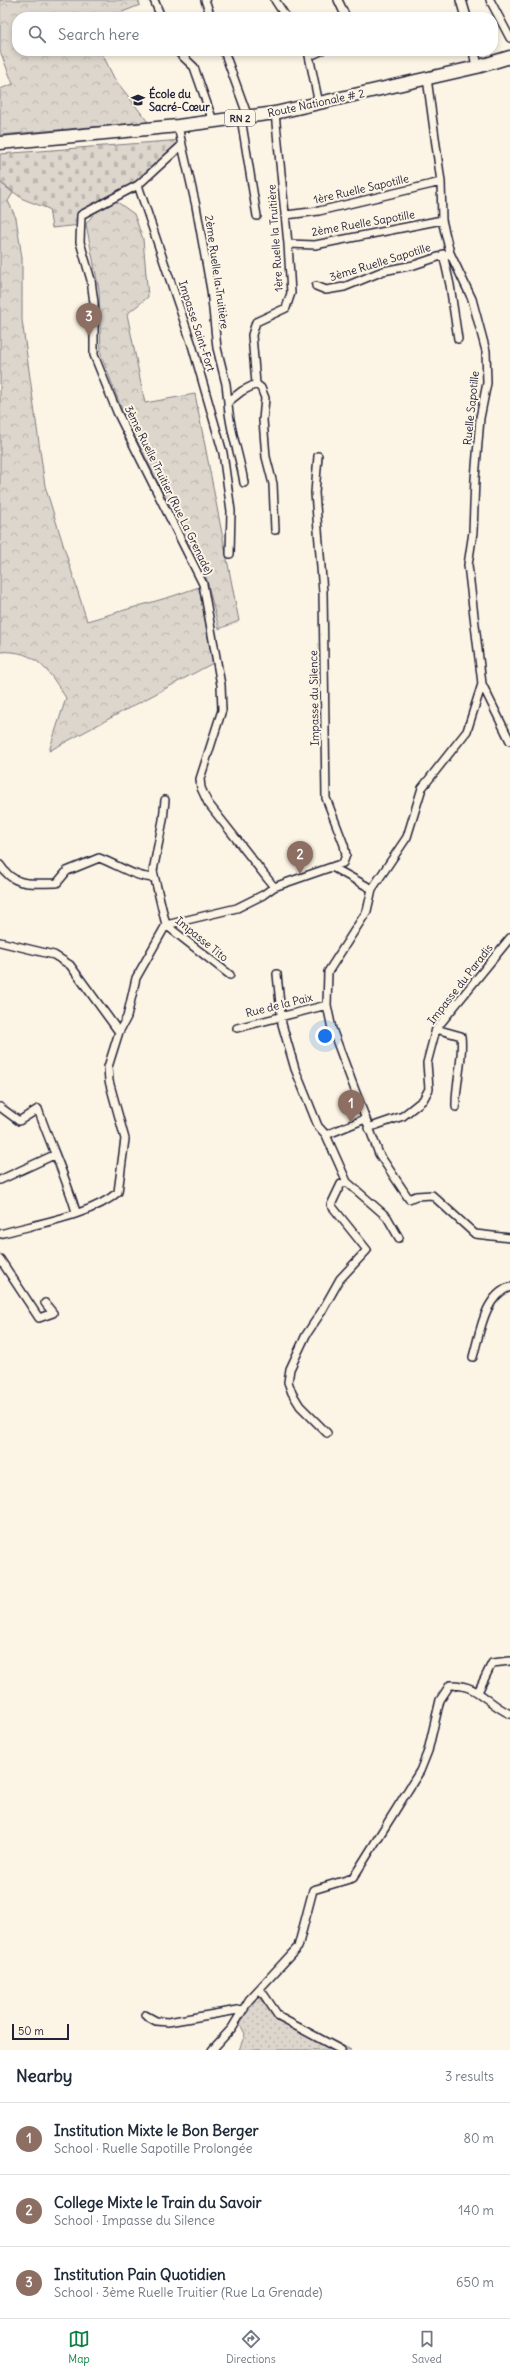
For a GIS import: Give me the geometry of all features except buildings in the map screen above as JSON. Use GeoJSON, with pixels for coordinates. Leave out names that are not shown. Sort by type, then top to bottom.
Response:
{"type":"FeatureCollection","features":[{"type":"Feature","properties":{"kind":"main road","name":"Route Nationale # 2"},"geometry":{"type":"LineString","coordinates":[[0,143],[178,126],[275,113],[477,67],[510,57]]}},
{"type":"Feature","properties":{"kind":"street"},"geometry":{"type":"LineString","coordinates":[[154,0],[159,12]]}},
{"type":"Feature","properties":{"kind":"street"},"geometry":{"type":"LineString","coordinates":[[205,0],[209,12]]}},
{"type":"Feature","properties":{"kind":"street"},"geometry":{"type":"LineString","coordinates":[[275,0],[283,12]]}},
{"type":"Feature","properties":{"kind":"street"},"geometry":{"type":"LineString","coordinates":[[338,0],[344,12]]}},
{"type":"Feature","properties":{"kind":"street"},"geometry":{"type":"LineString","coordinates":[[460,0],[464,12]]}},
{"type":"Feature","properties":{"kind":"street"},"geometry":{"type":"LineString","coordinates":[[490,0],[496,12]]}},
{"type":"Feature","properties":{"kind":"street"},"geometry":{"type":"LineString","coordinates":[[498,15],[510,38]]}},
{"type":"Feature","properties":{"kind":"street"},"geometry":{"type":"LineString","coordinates":[[182,56],[194,67],[212,121]]}},
{"type":"Feature","properties":{"kind":"street"},"geometry":{"type":"LineString","coordinates":[[226,56],[244,117],[257,216]]}},
{"type":"Feature","properties":{"kind":"street"},"geometry":{"type":"LineString","coordinates":[[310,56],[319,104]]}},
{"type":"Feature","properties":{"kind":"street"},"geometry":{"type":"LineString","coordinates":[[475,56],[477,67]]}},
{"type":"Feature","properties":{"kind":"street","name":"Ruelle Sapotille"},"geometry":{"type":"LineString","coordinates":[[427,78],[442,182],[442,220],[446,253],[472,299],[486,351],[487,382],[480,418],[475,479],[473,532],[468,565],[482,670],[482,684],[510,741]]}},
{"type":"Feature","properties":{"kind":"street","name":"1ère Ruelle la Truitière"},"geometry":{"type":"LineString","coordinates":[[275,113],[286,215],[290,293],[286,308],[256,322],[252,335],[256,384],[261,388],[264,398],[263,420],[266,457],[273,484],[275,530]]}},
{"type":"Feature","properties":{"kind":"street"},"geometry":{"type":"LineString","coordinates":[[138,184],[182,145],[178,126]]}},
{"type":"Feature","properties":{"kind":"street","name":"2ème Ruelle la Truitière"},"geometry":{"type":"LineString","coordinates":[[182,145],[196,206],[211,290],[217,348],[226,384],[229,421],[241,461],[244,483]]}},
{"type":"Feature","properties":{"kind":"street","name":"1ère Ruelle Sapotille"},"geometry":{"type":"LineString","coordinates":[[286,215],[319,211],[442,182]]}},
{"type":"Feature","properties":{"kind":"street","name":"Impasse Saint-Fort"},"geometry":{"type":"LineString","coordinates":[[138,184],[192,344],[223,453],[231,511],[230,554]]}},
{"type":"Feature","properties":{"kind":"street","name":"3ème Ruelle Truitier (Rue La Grenade)"},"geometry":{"type":"LineString","coordinates":[[138,184],[81,215],[80,242],[91,280],[94,303],[94,355],[117,412],[203,584],[221,685],[222,710],[200,779],[201,788],[208,803],[274,887]]}},
{"type":"Feature","properties":{"kind":"street","name":"2ème Ruelle Sapotille"},"geometry":{"type":"LineString","coordinates":[[288,244],[314,245],[442,220]]}},
{"type":"Feature","properties":{"kind":"street"},"geometry":{"type":"LineString","coordinates":[[446,253],[458,339]]}},
{"type":"Feature","properties":{"kind":"street","name":"3ème Ruelle Sapotille"},"geometry":{"type":"LineString","coordinates":[[316,286],[326,290],[344,287],[383,271],[414,265],[446,253]]}},
{"type":"Feature","properties":{"kind":"street"},"geometry":{"type":"LineString","coordinates":[[228,402],[242,391],[256,384]]}},
{"type":"Feature","properties":{"kind":"street","name":"Impasse du Silence"},"geometry":{"type":"LineString","coordinates":[[318,456],[315,494],[324,592],[326,798],[346,855],[344,863],[334,868]]}},
{"type":"Feature","properties":{"kind":"street"},"geometry":{"type":"LineString","coordinates":[[482,684],[467,731],[422,788],[407,837],[372,889],[367,911],[328,972],[327,1005],[332,1029],[368,1128],[379,1154],[409,1199],[416,1196],[432,1195],[475,1234],[510,1238]]}},
{"type":"Feature","properties":{"kind":"street","name":"Impasse Tito"},"geometry":{"type":"LineString","coordinates":[[165,800],[163,820],[153,871],[166,926],[230,975]]}},
{"type":"Feature","properties":{"kind":"street"},"geometry":{"type":"LineString","coordinates":[[0,865],[7,876],[23,884],[57,883],[67,871],[99,858],[116,864],[141,877],[154,878]]}},
{"type":"Feature","properties":{"kind":"street"},"geometry":{"type":"LineString","coordinates":[[0,1234],[76,1212],[112,1197],[118,1192],[125,1139],[107,1073],[119,1032],[127,1016],[136,978],[166,926],[237,908],[263,895],[274,887],[309,873],[334,868],[372,889]]}},
{"type":"Feature","properties":{"kind":"street","name":"Impasse du Paradis"},"geometry":{"type":"LineString","coordinates":[[368,1128],[403,1116],[423,1100],[429,1089],[427,1063],[436,1029],[510,938]]}},
{"type":"Feature","properties":{"kind":"street"},"geometry":{"type":"LineString","coordinates":[[0,942],[54,955],[70,965],[119,1032]]}},
{"type":"Feature","properties":{"kind":"street"},"geometry":{"type":"LineString","coordinates":[[278,974],[282,1024],[295,1069],[318,1126],[326,1134],[347,1182],[387,1217],[399,1238]]}},
{"type":"Feature","properties":{"kind":"street","name":"Rue de la Paix"},"geometry":{"type":"LineString","coordinates":[[237,1028],[282,1015],[327,1005]]}},
{"type":"Feature","properties":{"kind":"street"},"geometry":{"type":"LineString","coordinates":[[436,1029],[461,1036],[462,1048],[455,1092],[456,1107]]}},
{"type":"Feature","properties":{"kind":"street"},"geometry":{"type":"LineString","coordinates":[[0,1107],[19,1121],[38,1110],[54,1155],[70,1190],[76,1212]]}},
{"type":"Feature","properties":{"kind":"street"},"geometry":{"type":"LineString","coordinates":[[326,1134],[365,1119]]}},
{"type":"Feature","properties":{"kind":"street"},"geometry":{"type":"LineString","coordinates":[[0,1180],[54,1155]]}},
{"type":"Feature","properties":{"kind":"street"},"geometry":{"type":"LineString","coordinates":[[328,1433],[300,1406],[288,1382],[290,1370],[306,1335],[322,1311],[340,1279],[367,1250],[331,1204],[336,1197],[341,1184],[347,1182]]}},
{"type":"Feature","properties":{"kind":"street"},"geometry":{"type":"LineString","coordinates":[[0,1259],[39,1318],[53,1313],[45,1303]]}},
{"type":"Feature","properties":{"kind":"street"},"geometry":{"type":"LineString","coordinates":[[473,1358],[489,1306],[499,1290],[510,1287]]}},
{"type":"Feature","properties":{"kind":"street"},"geometry":{"type":"LineString","coordinates":[[478,1692],[492,1663],[510,1661]]}},
{"type":"Feature","properties":{"kind":"street"},"geometry":{"type":"LineString","coordinates":[[212,2050],[232,2028],[248,2000],[298,1947],[313,1890],[353,1878],[420,1771],[428,1751],[440,1700],[450,1685],[464,1684],[478,1692],[497,1708],[510,1714]]}},
{"type":"Feature","properties":{"kind":"street"},"geometry":{"type":"LineString","coordinates":[[260,1989],[279,2017],[341,2050]]}},
{"type":"Feature","properties":{"kind":"street"},"geometry":{"type":"LineString","coordinates":[[145,2015],[156,2021],[168,2022],[244,2009]]}},
{"type":"Feature","properties":{"kind":"green space"},"geometry":{"type":"Polygon","coordinates":[[[0,0],[138,0],[140,5],[122,12],[12,12],[12,56],[103,56],[114,78],[148,122],[0,135],[0,89],[13,84],[0,51],[0,0]]]}},
{"type":"Feature","properties":{"kind":"green space"},"geometry":{"type":"Polygon","coordinates":[[[182,140],[181,150],[136,192],[92,209],[81,225],[52,228],[49,209],[23,199],[0,182],[0,154],[182,140]]]}},
{"type":"Feature","properties":{"kind":"green space"},"geometry":{"type":"Polygon","coordinates":[[[0,182],[13,193],[8,201],[16,218],[22,258],[22,320],[45,486],[87,621],[199,587],[213,663],[49,751],[66,698],[54,679],[33,658],[24,654],[13,652],[0,652],[0,182]]]}},
{"type":"Feature","properties":{"kind":"green space"},"geometry":{"type":"Polygon","coordinates":[[[116,201],[134,214],[143,239],[148,297],[127,314],[145,403],[195,394],[239,621],[219,629],[206,577],[124,415],[101,355],[99,290],[86,224],[98,208],[116,201]]]}},
{"type":"Feature","properties":{"kind":"green space"},"geometry":{"type":"Polygon","coordinates":[[[252,1993],[283,2018],[300,2023],[351,2050],[239,2050],[245,2034],[240,2024],[252,1993]]]}},
{"type":"Feature","properties":{"kind":"place","name":"École du Sacré-Cœur"},"geometry":{"type":"Point","coordinates":[138,100]}},
{"type":"Feature","properties":{"kind":"place","name":"Institution Pain Quotidien"},"geometry":{"type":"Point","coordinates":[89,336]}},
{"type":"Feature","properties":{"kind":"place","name":"College Mixte le Train du Savoir"},"geometry":{"type":"Point","coordinates":[300,874]}},
{"type":"Feature","properties":{"kind":"place","name":"Institution Mixte le Bon Berger"},"geometry":{"type":"Point","coordinates":[351,1123]}}]}
